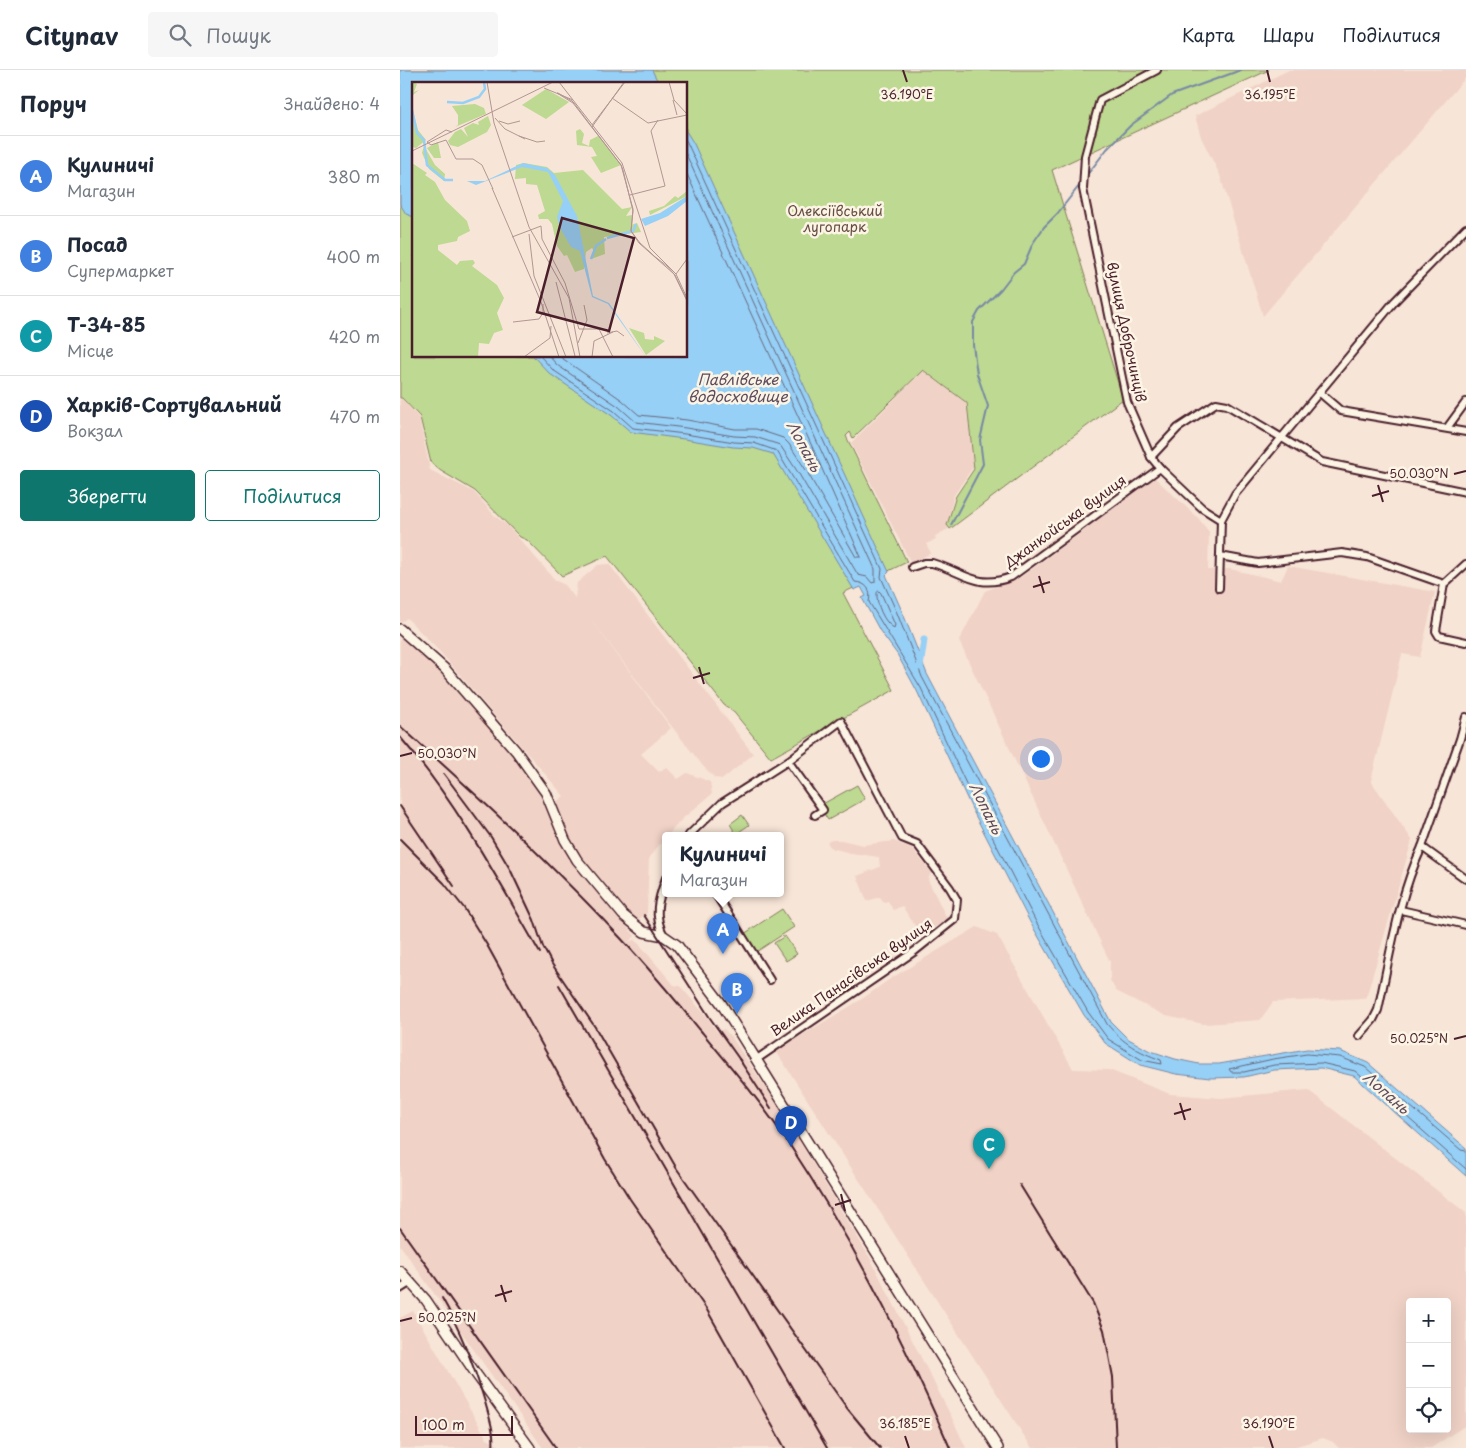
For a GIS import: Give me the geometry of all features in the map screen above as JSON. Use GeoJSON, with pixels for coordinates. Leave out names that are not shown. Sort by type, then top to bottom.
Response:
{"type":"FeatureCollection","features":[{"type":"Feature","properties":{"kind":"street","name":"вулиця Доброчинців"},"geometry":{"type":"LineString","coordinates":[[1158,70],[1100,100],[1085,156],[1083,182],[1127,402],[1151,456],[1160,468],[1202,508],[1221,520]]}},
{"type":"Feature","properties":{"kind":"street"},"geometry":{"type":"LineString","coordinates":[[1219,588],[1221,520],[1235,494],[1394,302],[1466,228]]}},
{"type":"Feature","properties":{"kind":"street"},"geometry":{"type":"LineString","coordinates":[[1320,392],[1341,411],[1466,432]]}},
{"type":"Feature","properties":{"kind":"street"},"geometry":{"type":"LineString","coordinates":[[1448,428],[1466,402]]}},
{"type":"Feature","properties":{"kind":"street"},"geometry":{"type":"LineString","coordinates":[[1151,456],[1178,428],[1216,403],[1227,404],[1322,462],[1466,492]]}},
{"type":"Feature","properties":{"kind":"street","name":"Джанкойська вулиця"},"geometry":{"type":"LineString","coordinates":[[912,567],[924,563],[940,565],[981,582],[1011,577],[1160,468]]}},
{"type":"Feature","properties":{"kind":"street"},"geometry":{"type":"LineString","coordinates":[[1220,556],[1258,563],[1342,553],[1367,557],[1444,584]]}},
{"type":"Feature","properties":{"kind":"street"},"geometry":{"type":"LineString","coordinates":[[1466,564],[1444,584],[1436,631],[1438,636],[1466,642]]}},
{"type":"Feature","properties":{"kind":"street"},"geometry":{"type":"LineString","coordinates":[[400,630],[445,669],[516,751],[546,793],[565,840],[577,860],[623,916],[644,932],[664,936],[677,945],[722,1004],[998,1448]]}},
{"type":"Feature","properties":{"kind":"street"},"geometry":{"type":"LineString","coordinates":[[1359,1036],[1373,1020],[1378,1010],[1401,910],[1415,862],[1460,739],[1466,717]]}},
{"type":"Feature","properties":{"kind":"street","name":"Велика Панасівська вулиця"},"geometry":{"type":"LineString","coordinates":[[692,832],[722,803],[788,761],[841,722],[902,838],[917,844],[957,900],[955,919],[915,951],[757,1059]]}},
{"type":"Feature","properties":{"kind":"street"},"geometry":{"type":"LineString","coordinates":[[788,761],[823,810],[815,815]]}},
{"type":"Feature","properties":{"kind":"street"},"geometry":{"type":"LineString","coordinates":[[1422,847],[1466,878]]}},
{"type":"Feature","properties":{"kind":"street"},"geometry":{"type":"LineString","coordinates":[[662,890],[657,914],[658,926],[664,936]]}},
{"type":"Feature","properties":{"kind":"street"},"geometry":{"type":"LineString","coordinates":[[718,897],[770,980]]}},
{"type":"Feature","properties":{"kind":"street"},"geometry":{"type":"LineString","coordinates":[[1401,910],[1466,926]]}},
{"type":"Feature","properties":{"kind":"street"},"geometry":{"type":"LineString","coordinates":[[400,1271],[426,1300],[476,1374],[530,1448]]}},
{"type":"Feature","properties":{"kind":"street"},"geometry":{"type":"LineString","coordinates":[[400,1289],[411,1282]]}},
{"type":"Feature","properties":{"kind":"shaded area"},"geometry":{"type":"Polygon","coordinates":[[[1289,70],[1466,70],[1466,77],[1263,316],[1220,175],[1201,137],[1195,116],[1289,70]]]}},
{"type":"Feature","properties":{"kind":"shaded area"},"geometry":{"type":"Polygon","coordinates":[[[923,371],[966,403],[973,467],[954,495],[947,524],[948,529],[935,536],[936,539],[926,544],[931,553],[911,563],[851,443],[923,371]]]}},
{"type":"Feature","properties":{"kind":"shaded area"},"geometry":{"type":"Polygon","coordinates":[[[402,399],[419,418],[430,470],[474,492],[495,516],[508,526],[556,581],[565,585],[575,598],[577,583],[598,565],[609,564],[753,754],[723,779],[715,778],[703,766],[669,723],[584,610],[671,728],[641,754],[659,772],[666,767],[678,779],[687,773],[710,782],[712,794],[682,819],[671,832],[662,832],[662,842],[649,857],[647,913],[636,921],[586,864],[571,841],[555,803],[564,796],[442,654],[407,618],[400,621],[400,400],[402,399]]]}},
{"type":"Feature","properties":{"kind":"shaded area"},"geometry":{"type":"Polygon","coordinates":[[[1155,478],[1198,518],[1209,532],[1208,570],[1230,569],[1281,581],[1288,566],[1435,592],[1420,657],[1402,654],[1371,781],[1412,840],[1366,998],[1273,1002],[1260,1020],[1204,1024],[1166,1016],[1116,991],[1110,980],[1110,962],[959,641],[985,591],[1020,578],[1155,478]]]}},
{"type":"Feature","properties":{"kind":"shaded area"},"geometry":{"type":"Polygon","coordinates":[[[400,636],[442,674],[516,755],[534,782],[574,865],[635,936],[628,942],[634,940],[639,944],[674,985],[680,986],[707,1017],[717,1032],[724,1029],[732,1038],[778,1106],[870,1258],[966,1448],[543,1448],[400,1245],[400,636]]]}},
{"type":"Feature","properties":{"kind":"shaded area"},"geometry":{"type":"Polygon","coordinates":[[[832,840],[863,845],[894,841],[913,850],[931,872],[928,880],[948,921],[920,933],[902,906],[893,910],[888,901],[884,902],[880,897],[867,901],[857,876],[880,867],[879,857],[831,848],[827,842],[832,840]]]}},
{"type":"Feature","properties":{"kind":"shaded area"},"geometry":{"type":"Polygon","coordinates":[[[977,927],[997,935],[1073,1069],[1109,1070],[1170,1094],[1221,1098],[1308,1090],[1466,1213],[1466,1425],[1431,1448],[1339,1448],[1333,1442],[1323,1438],[1290,1448],[1032,1448],[776,1051],[862,999],[890,979],[977,927]]]}},
{"type":"Feature","properties":{"kind":"shaded area"},"geometry":{"type":"Polygon","coordinates":[[[413,1311],[487,1439],[503,1448],[400,1448],[400,1318],[413,1311]]]}},
{"type":"Feature","properties":{"kind":"green space","name":"Олексіївський лугопарк"},"geometry":{"type":"Polygon","coordinates":[[[400,70],[1269,70],[1052,170],[1123,399],[950,529],[947,525],[956,496],[974,469],[967,403],[923,370],[853,438],[850,432],[846,436],[907,562],[843,593],[894,690],[771,758],[732,710],[724,705],[607,556],[562,576],[475,491],[431,463],[420,417],[400,398],[400,70]]]}},
{"type":"Feature","properties":{"kind":"green space"},"geometry":{"type":"Polygon","coordinates":[[[857,785],[865,799],[828,820],[819,806],[857,785]]]}},
{"type":"Feature","properties":{"kind":"green space"},"geometry":{"type":"Polygon","coordinates":[[[742,815],[749,825],[739,832],[735,832],[730,824],[742,815]]]}},
{"type":"Feature","properties":{"kind":"green space"},"geometry":{"type":"Polygon","coordinates":[[[782,909],[794,927],[756,952],[744,934],[782,909]]]}},
{"type":"Feature","properties":{"kind":"green space"},"geometry":{"type":"Polygon","coordinates":[[[785,936],[797,954],[786,961],[774,943],[785,936]]]}},
{"type":"Feature","properties":{"kind":"water"},"geometry":{"type":"Polygon","coordinates":[[[400,70],[652,70],[658,82],[412,82],[412,216],[406,214],[400,204],[400,70]]]}},
{"type":"Feature","properties":{"kind":"water","name":"Павлівське водосховище"},"geometry":{"type":"Polygon","coordinates":[[[688,134],[889,572],[886,575],[927,674],[1111,1022],[1127,1038],[1148,1050],[1175,1059],[1199,1064],[1219,1064],[1307,1049],[1340,1051],[1368,1063],[1466,1148],[1466,1176],[1354,1076],[1321,1068],[1274,1070],[1244,1077],[1210,1078],[1176,1074],[1140,1065],[1105,1043],[1084,1015],[1030,922],[972,809],[917,691],[897,654],[880,631],[862,598],[866,596],[861,587],[854,590],[773,454],[753,448],[733,447],[631,432],[611,415],[550,374],[535,358],[688,358],[688,134]]]}},
{"type":"Feature","properties":{"kind":"waterway"},"geometry":{"type":"LineString","coordinates":[[1087,175],[1107,149],[1131,125],[1172,95],[1241,70]]}},
{"type":"Feature","properties":{"kind":"waterway"},"geometry":{"type":"LineString","coordinates":[[951,525],[983,464],[980,440],[988,406],[977,374],[973,345],[973,322],[979,311],[1001,289],[1014,272],[1024,264],[1033,243],[1044,227],[1079,186]]}},
{"type":"Feature","properties":{"kind":"waterway"},"geometry":{"type":"LineString","coordinates":[[920,667],[924,640]]}},
{"type":"Feature","properties":{"kind":"railway"},"geometry":{"type":"LineString","coordinates":[[400,726],[455,775],[562,877],[636,954],[759,1102],[814,1183],[857,1257],[897,1332],[950,1448]]}},
{"type":"Feature","properties":{"kind":"railway"},"geometry":{"type":"LineString","coordinates":[[400,737],[421,762],[458,815],[492,869],[540,953]]}},
{"type":"Feature","properties":{"kind":"railway"},"geometry":{"type":"LineString","coordinates":[[444,774],[491,837],[510,869],[552,964],[595,1027],[677,1169],[847,1408],[880,1448]]}},
{"type":"Feature","properties":{"kind":"railway"},"geometry":{"type":"LineString","coordinates":[[400,806],[454,886]]}},
{"type":"Feature","properties":{"kind":"railway"},"geometry":{"type":"LineString","coordinates":[[400,839],[444,883],[464,908],[487,945],[605,1159],[630,1199],[707,1310],[785,1448]]}},
{"type":"Feature","properties":{"kind":"railway"},"geometry":{"type":"LineString","coordinates":[[644,915],[710,1018],[742,1063]]}},
{"type":"Feature","properties":{"kind":"railway"},"geometry":{"type":"LineString","coordinates":[[559,985],[827,1448]]}},
{"type":"Feature","properties":{"kind":"railway"},"geometry":{"type":"LineString","coordinates":[[739,1059],[771,1108]]}},
{"type":"Feature","properties":{"kind":"railway"},"geometry":{"type":"LineString","coordinates":[[1020,1185],[1093,1303],[1104,1330],[1113,1377],[1116,1448]]}},
{"type":"Feature","properties":{"kind":"railway"},"geometry":{"type":"LineString","coordinates":[[400,1228],[556,1448]]}},
{"type":"Feature","properties":{"kind":"railway"},"geometry":{"type":"LineString","coordinates":[[442,1298],[461,1336],[476,1375],[491,1425],[493,1448]]}},
{"type":"Feature","properties":{"kind":"place","name":"Кулиничі"},"geometry":{"type":"Point","coordinates":[723,954]}},
{"type":"Feature","properties":{"kind":"place","name":"Посад"},"geometry":{"type":"Point","coordinates":[737,1014]}},
{"type":"Feature","properties":{"kind":"place","name":"Харків-Сортувальний"},"geometry":{"type":"Point","coordinates":[791,1147]}},
{"type":"Feature","properties":{"kind":"place","name":"Т-34-85"},"geometry":{"type":"Point","coordinates":[989,1169]}},
{"type":"Feature","properties":{"kind":"water label","name":"Лопань"},"geometry":{"type":"Point","coordinates":[805,446]}},
{"type":"Feature","properties":{"kind":"water label","name":"Лопань"},"geometry":{"type":"Point","coordinates":[987,808]}},
{"type":"Feature","properties":{"kind":"water label","name":"Лопань"},"geometry":{"type":"Point","coordinates":[1387,1092]}}]}
